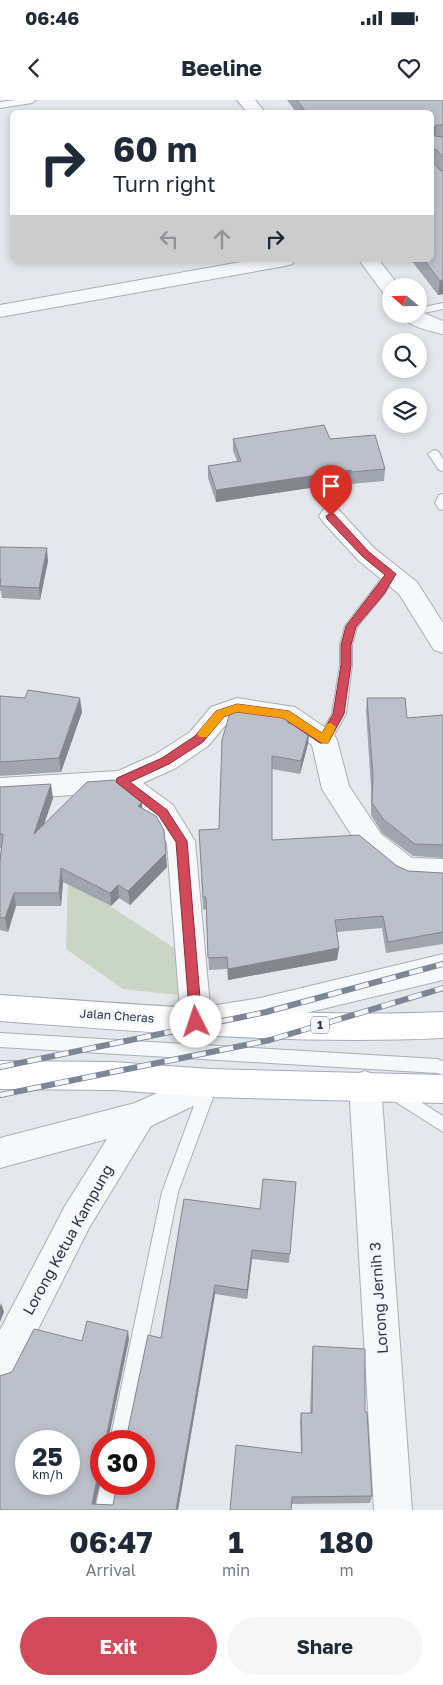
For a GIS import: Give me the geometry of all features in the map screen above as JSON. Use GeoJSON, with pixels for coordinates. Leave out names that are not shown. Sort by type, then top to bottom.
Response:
{"type":"FeatureCollection","features":[{"type":"Feature","properties":{"kind":"main road","name":"Jalan Cheras"},"geometry":{"type":"LineString","coordinates":[[0,1008],[196,1022],[399,1027],[443,1025]]}},
{"type":"Feature","properties":{"kind":"main road"},"geometry":{"type":"LineString","coordinates":[[0,1075],[113,1076],[210,1083],[443,1089]]}},
{"type":"Feature","properties":{"kind":"street"},"geometry":{"type":"LineString","coordinates":[[246,100],[254,110]]}},
{"type":"Feature","properties":{"kind":"street"},"geometry":{"type":"LineString","coordinates":[[0,311],[274,262]]}},
{"type":"Feature","properties":{"kind":"street"},"geometry":{"type":"LineString","coordinates":[[368,262],[382,279]]}},
{"type":"Feature","properties":{"kind":"street"},"geometry":{"type":"LineString","coordinates":[[427,323],[443,328]]}},
{"type":"Feature","properties":{"kind":"street"},"geometry":{"type":"LineString","coordinates":[[331,516],[366,554],[408,588],[443,644]]}},
{"type":"Feature","properties":{"kind":"street"},"geometry":{"type":"LineString","coordinates":[[0,789],[121,782],[166,761],[199,739],[220,714],[237,708],[286,714],[324,740],[336,789],[371,842],[406,869],[443,871]]}},
{"type":"Feature","properties":{"kind":"street"},"geometry":{"type":"LineString","coordinates":[[121,782],[163,813],[181,841],[196,1022],[260,1011],[443,967]]}},
{"type":"Feature","properties":{"kind":"street"},"geometry":{"type":"LineString","coordinates":[[0,1153],[140,1116],[210,1083]]}},
{"type":"Feature","properties":{"kind":"street","name":"Lorong Jernih 3"},"geometry":{"type":"LineString","coordinates":[[376,1086],[393,1510]]}},
{"type":"Feature","properties":{"kind":"street","name":"Lorong Ketua Kampung"},"geometry":{"type":"LineString","coordinates":[[0,1366],[77,1217],[140,1116]]}},
{"type":"Feature","properties":{"kind":"lane"},"geometry":{"type":"LineString","coordinates":[[0,106],[32,100]]}},
{"type":"Feature","properties":{"kind":"lane"},"geometry":{"type":"LineString","coordinates":[[428,309],[443,306]]}},
{"type":"Feature","properties":{"kind":"lane"},"geometry":{"type":"LineString","coordinates":[[434,454],[443,467]]}},
{"type":"Feature","properties":{"kind":"lane"},"geometry":{"type":"LineString","coordinates":[[443,498],[441,503],[443,506]]}},
{"type":"Feature","properties":{"kind":"lane"},"geometry":{"type":"LineString","coordinates":[[324,740],[339,714],[346,665],[346,645],[351,626],[380,591],[391,574]]}},
{"type":"Feature","properties":{"kind":"lane"},"geometry":{"type":"LineString","coordinates":[[0,1040],[437,1066],[443,1068]]}},
{"type":"Feature","properties":{"kind":"lane"},"geometry":{"type":"LineString","coordinates":[[120,1430],[170,1192],[210,1083]]}},
{"type":"Feature","properties":{"kind":"lane"},"geometry":{"type":"LineString","coordinates":[[376,1086],[443,1125]]}},
{"type":"Feature","properties":{"kind":"lane"},"geometry":{"type":"LineString","coordinates":[[104,1510],[107,1495]]}},
{"type":"Feature","properties":{"kind":"green space"},"geometry":{"type":"Polygon","coordinates":[[[68,879],[176,949],[178,995],[123,989],[66,949],[68,879]]]}},
{"type":"Feature","properties":{"kind":"building"},"geometry":{"type":"Polygon","coordinates":[[[297,100],[443,100],[443,125],[436,125],[434,128],[434,110],[304,110],[297,100]]]}},
{"type":"Feature","properties":{"kind":"building"},"geometry":{"type":"Polygon","coordinates":[[[434,134],[443,137],[443,157],[437,150],[434,150],[434,134]]]}},
{"type":"Feature","properties":{"kind":"building"},"geometry":{"type":"Polygon","coordinates":[[[434,163],[443,171],[443,280],[440,281],[426,262],[434,262],[434,163]]]}},
{"type":"Feature","properties":{"kind":"building"},"geometry":{"type":"Polygon","coordinates":[[[324,425],[330,439],[375,435],[385,469],[351,472],[351,470],[216,490],[208,466],[241,461],[233,439],[324,425]]]}},
{"type":"Feature","properties":{"kind":"building"},"geometry":{"type":"Polygon","coordinates":[[[0,547],[47,548],[39,588],[0,586],[0,547]]]}},
{"type":"Feature","properties":{"kind":"building"},"geometry":{"type":"Polygon","coordinates":[[[28,690],[80,698],[59,758],[0,762],[0,696],[25,698],[28,690]]]}},
{"type":"Feature","properties":{"kind":"building"},"geometry":{"type":"Polygon","coordinates":[[[367,698],[405,698],[407,718],[443,715],[443,845],[415,844],[384,820],[372,803],[373,775],[367,698]]]}},
{"type":"Feature","properties":{"kind":"building"},"geometry":{"type":"Polygon","coordinates":[[[238,707],[280,712],[289,718],[288,723],[299,725],[309,732],[301,761],[272,756],[272,840],[359,835],[397,866],[408,871],[443,873],[443,932],[388,942],[383,916],[335,920],[339,948],[228,969],[227,957],[208,958],[206,897],[203,897],[199,830],[219,829],[222,740],[231,709],[238,707]]]}},
{"type":"Feature","properties":{"kind":"building"},"geometry":{"type":"Polygon","coordinates":[[[114,780],[142,802],[138,806],[156,816],[164,830],[166,853],[128,891],[118,885],[110,893],[61,868],[59,893],[14,893],[5,918],[0,917],[0,861],[3,834],[0,834],[0,787],[51,784],[34,834],[87,782],[114,780]]]}},
{"type":"Feature","properties":{"kind":"building"},"geometry":{"type":"Polygon","coordinates":[[[263,1179],[296,1182],[290,1254],[252,1250],[247,1290],[215,1285],[176,1510],[0,1510],[0,1376],[12,1372],[34,1329],[82,1341],[87,1321],[128,1331],[108,1430],[90,1430],[90,1495],[94,1495],[92,1504],[113,1505],[115,1495],[155,1495],[155,1430],[128,1430],[148,1335],[161,1338],[184,1199],[260,1209],[263,1179]]]}},
{"type":"Feature","properties":{"kind":"building"},"geometry":{"type":"Polygon","coordinates":[[[313,1346],[365,1349],[365,1412],[367,1412],[372,1496],[292,1497],[291,1510],[230,1510],[236,1445],[302,1453],[301,1413],[312,1413],[313,1346]]]}},
{"type":"Feature","properties":{"kind":"railway"},"geometry":{"type":"LineString","coordinates":[[0,1067],[266,1012],[443,964]]}},
{"type":"Feature","properties":{"kind":"railway"},"geometry":{"type":"LineString","coordinates":[[0,1095],[270,1040],[443,988]]}},
{"type":"Feature","properties":{"kind":"slow traffic"},"geometry":{"type":"LineString","coordinates":[[203,734],[220,714],[237,708],[286,714],[324,740],[331,727]]}},
{"type":"Feature","properties":{"kind":"route"},"geometry":{"type":"LineString","coordinates":[[196,1022],[181,841],[163,813],[121,782],[166,761],[199,739],[220,714],[237,708],[286,714],[324,740],[339,714],[346,665],[346,645],[351,626],[380,591],[391,574],[366,554],[331,516]]}}]}
